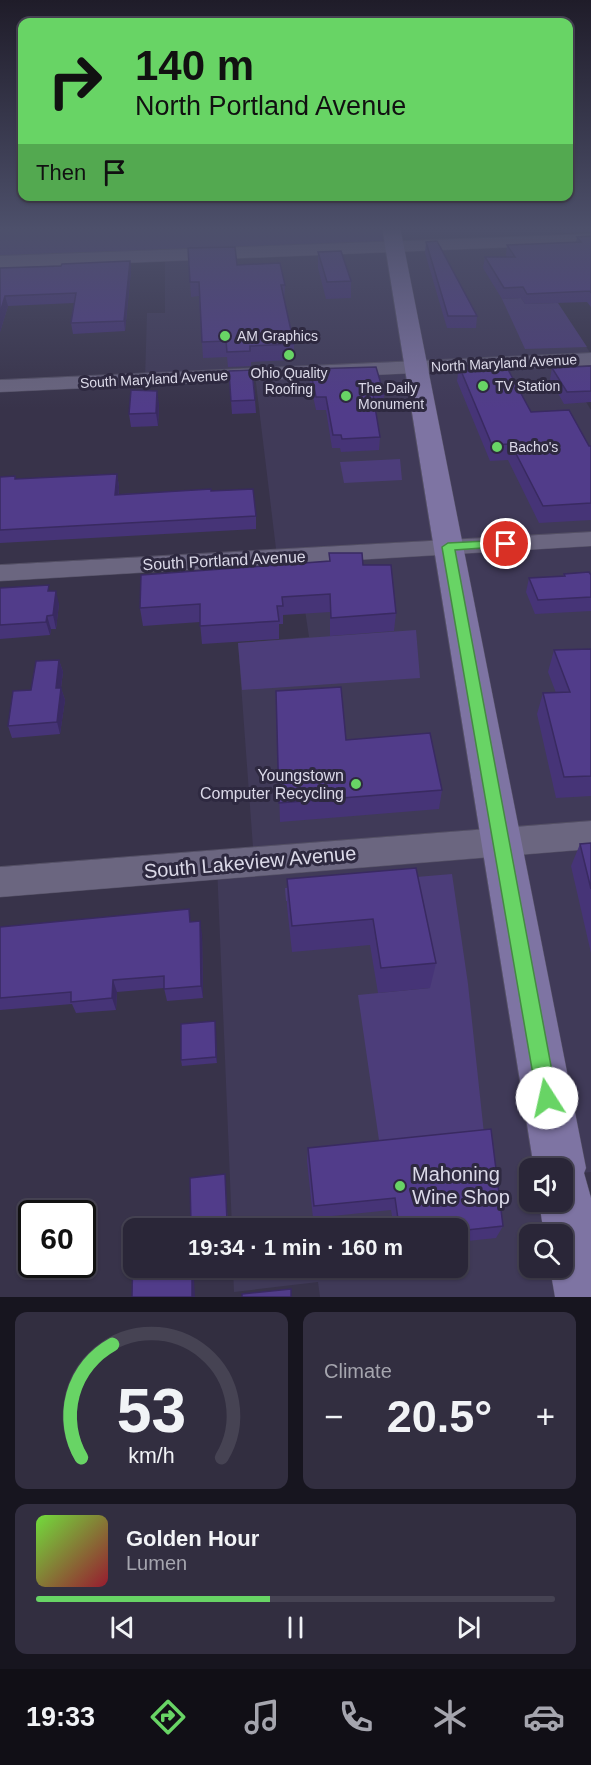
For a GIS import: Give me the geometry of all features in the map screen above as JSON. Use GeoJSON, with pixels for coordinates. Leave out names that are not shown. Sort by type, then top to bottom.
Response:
{"type":"FeatureCollection","features":[{"type":"Feature","properties":{"kind":"main road"},"geometry":{"type":"LineString","coordinates":[[402,288],[558,1158]]}},
{"type":"Feature","properties":{"kind":"main road"},"geometry":{"type":"LineString","coordinates":[[567,1212],[583,1297]]}},
{"type":"Feature","properties":{"kind":"street","name":"North Maryland Avenue"},"geometry":{"type":"LineString","coordinates":[[417,367],[591,359]]}},
{"type":"Feature","properties":{"kind":"street","name":"South Maryland Avenue"},"geometry":{"type":"LineString","coordinates":[[0,386],[417,367]]}},
{"type":"Feature","properties":{"kind":"street","name":"South Portland Avenue"},"geometry":{"type":"LineString","coordinates":[[0,573],[591,539]]}},
{"type":"Feature","properties":{"kind":"street","name":"South Lakeview Avenue"},"geometry":{"type":"LineString","coordinates":[[0,882],[591,835]]}},
{"type":"Feature","properties":{"kind":"shaded area"},"geometry":{"type":"Polygon","coordinates":[[[165,288],[548,288],[591,354],[561,361],[591,410],[591,1172],[573,1174],[573,1158],[519,1158],[519,1212],[564,1212],[567,1224],[519,1224],[519,1278],[573,1278],[573,1252],[583,1297],[320,1297],[318,1282],[234,1292],[233,1278],[468,1278],[468,1218],[232,1218],[217,865],[254,861],[238,643],[309,637],[297,556],[277,557],[255,375],[145,380],[147,313],[165,313],[165,288]]]}},
{"type":"Feature","properties":{"kind":"shaded area"},"geometry":{"type":"Polygon","coordinates":[[[521,298],[525,304],[558,303],[587,347],[525,349],[502,299],[521,298]]]}},
{"type":"Feature","properties":{"kind":"shaded area"},"geometry":{"type":"Polygon","coordinates":[[[400,459],[402,480],[344,483],[340,462],[400,459]]]}},
{"type":"Feature","properties":{"kind":"shaded area"},"geometry":{"type":"Polygon","coordinates":[[[416,630],[420,678],[242,690],[238,643],[416,630]]]}},
{"type":"Feature","properties":{"kind":"shaded area"},"geometry":{"type":"Polygon","coordinates":[[[452,874],[468,984],[485,1143],[381,1154],[358,995],[430,988],[411,895],[286,901],[285,888],[452,874]]]}},
{"type":"Feature","properties":{"kind":"building"},"geometry":{"type":"Polygon","coordinates":[[[0,288],[127,288],[124,321],[71,323],[76,293],[5,296],[0,313],[0,288]]]}},
{"type":"Feature","properties":{"kind":"building"},"geometry":{"type":"Polygon","coordinates":[[[199,288],[282,288],[294,344],[250,346],[250,351],[227,352],[226,341],[202,342],[199,288]]]}},
{"type":"Feature","properties":{"kind":"building"},"geometry":{"type":"Polygon","coordinates":[[[440,288],[462,288],[477,316],[448,316],[440,288]]]}},
{"type":"Feature","properties":{"kind":"building"},"geometry":{"type":"Polygon","coordinates":[[[523,288],[591,288],[591,293],[590,291],[527,294],[523,288]]]}},
{"type":"Feature","properties":{"kind":"building"},"geometry":{"type":"Polygon","coordinates":[[[505,364],[531,412],[569,410],[591,446],[591,503],[543,506],[511,444],[492,445],[459,366],[505,364]]]}},
{"type":"Feature","properties":{"kind":"building"},"geometry":{"type":"Polygon","coordinates":[[[591,366],[591,391],[567,392],[552,368],[591,366]]]}},
{"type":"Feature","properties":{"kind":"building"},"geometry":{"type":"Polygon","coordinates":[[[376,367],[384,394],[373,395],[380,437],[342,439],[341,435],[333,435],[326,397],[316,397],[310,369],[376,367]]]}},
{"type":"Feature","properties":{"kind":"building"},"geometry":{"type":"Polygon","coordinates":[[[252,370],[255,400],[231,401],[229,371],[252,370]]]}},
{"type":"Feature","properties":{"kind":"building"},"geometry":{"type":"Polygon","coordinates":[[[131,390],[157,391],[156,413],[129,414],[131,390]]]}},
{"type":"Feature","properties":{"kind":"building"},"geometry":{"type":"Polygon","coordinates":[[[117,474],[115,495],[211,489],[211,491],[253,489],[256,516],[0,530],[0,477],[15,476],[15,479],[117,474]]]}},
{"type":"Feature","properties":{"kind":"building"},"geometry":{"type":"Polygon","coordinates":[[[329,553],[362,553],[363,565],[391,565],[396,613],[331,618],[330,594],[282,597],[283,606],[277,606],[279,621],[200,626],[200,604],[140,608],[141,575],[330,561],[329,553]]]}},
{"type":"Feature","properties":{"kind":"building"},"geometry":{"type":"Polygon","coordinates":[[[589,572],[591,597],[538,600],[529,578],[565,576],[564,574],[589,572]]]}},
{"type":"Feature","properties":{"kind":"building"},"geometry":{"type":"Polygon","coordinates":[[[49,585],[48,591],[56,591],[53,615],[47,616],[46,622],[0,625],[0,588],[49,585]]]}},
{"type":"Feature","properties":{"kind":"building"},"geometry":{"type":"Polygon","coordinates":[[[591,649],[591,776],[564,777],[543,693],[570,692],[554,650],[591,649]]]}},
{"type":"Feature","properties":{"kind":"building"},"geometry":{"type":"Polygon","coordinates":[[[59,660],[56,688],[61,688],[57,722],[8,726],[13,691],[31,690],[36,661],[59,660]]]}},
{"type":"Feature","properties":{"kind":"building","name":"Youngstown Computer Recycling"},"geometry":{"type":"Polygon","coordinates":[[[341,687],[346,740],[430,733],[442,790],[279,803],[276,691],[341,687]]]}},
{"type":"Feature","properties":{"kind":"building"},"geometry":{"type":"Polygon","coordinates":[[[591,843],[591,889],[580,844],[591,843]]]}},
{"type":"Feature","properties":{"kind":"building"},"geometry":{"type":"Polygon","coordinates":[[[416,868],[436,963],[381,968],[373,919],[292,926],[287,879],[416,868]]]}},
{"type":"Feature","properties":{"kind":"building"},"geometry":{"type":"Polygon","coordinates":[[[189,909],[190,922],[200,921],[201,986],[164,989],[164,976],[113,980],[112,998],[71,1002],[71,992],[0,998],[0,927],[189,909]]]}},
{"type":"Feature","properties":{"kind":"building"},"geometry":{"type":"Polygon","coordinates":[[[215,1021],[216,1057],[181,1060],[181,1024],[215,1021]]]}},
{"type":"Feature","properties":{"kind":"building","name":"Mahoning Wine Shop"},"geometry":{"type":"Polygon","coordinates":[[[491,1129],[503,1226],[468,1230],[468,1218],[398,1218],[395,1198],[314,1206],[308,1148],[491,1129]]]}},
{"type":"Feature","properties":{"kind":"building"},"geometry":{"type":"Polygon","coordinates":[[[225,1174],[227,1218],[191,1218],[190,1178],[225,1174]]]}},
{"type":"Feature","properties":{"kind":"building"},"geometry":{"type":"Polygon","coordinates":[[[132,1278],[192,1278],[192,1297],[132,1297],[132,1278]]]}},
{"type":"Feature","properties":{"kind":"building"},"geometry":{"type":"Polygon","coordinates":[[[291,1289],[291,1297],[242,1297],[242,1294],[291,1289]]]}},
{"type":"Feature","properties":{"kind":"place","name":"AM Graphics"},"geometry":{"type":"Point","coordinates":[225,336]}},
{"type":"Feature","properties":{"kind":"place","name":"Ohio Quality Roofing"},"geometry":{"type":"Point","coordinates":[289,355]}},
{"type":"Feature","properties":{"kind":"place","name":"TV Station"},"geometry":{"type":"Point","coordinates":[483,386]}},
{"type":"Feature","properties":{"kind":"place","name":"The Daily Monument"},"geometry":{"type":"Point","coordinates":[346,396]}},
{"type":"Feature","properties":{"kind":"place","name":"Bacho's"},"geometry":{"type":"Point","coordinates":[497,447]}},
{"type":"Feature","properties":{"kind":"place","name":"Youngstown Computer Recycling"},"geometry":{"type":"Point","coordinates":[356,784]}},
{"type":"Feature","properties":{"kind":"place","name":"Mahoning Wine Shop"},"geometry":{"type":"Point","coordinates":[400,1186]}},
{"type":"Feature","properties":{"kind":"route"},"geometry":{"type":"LineString","coordinates":[[506,544],[448,547],[547,1098]]}}]}
